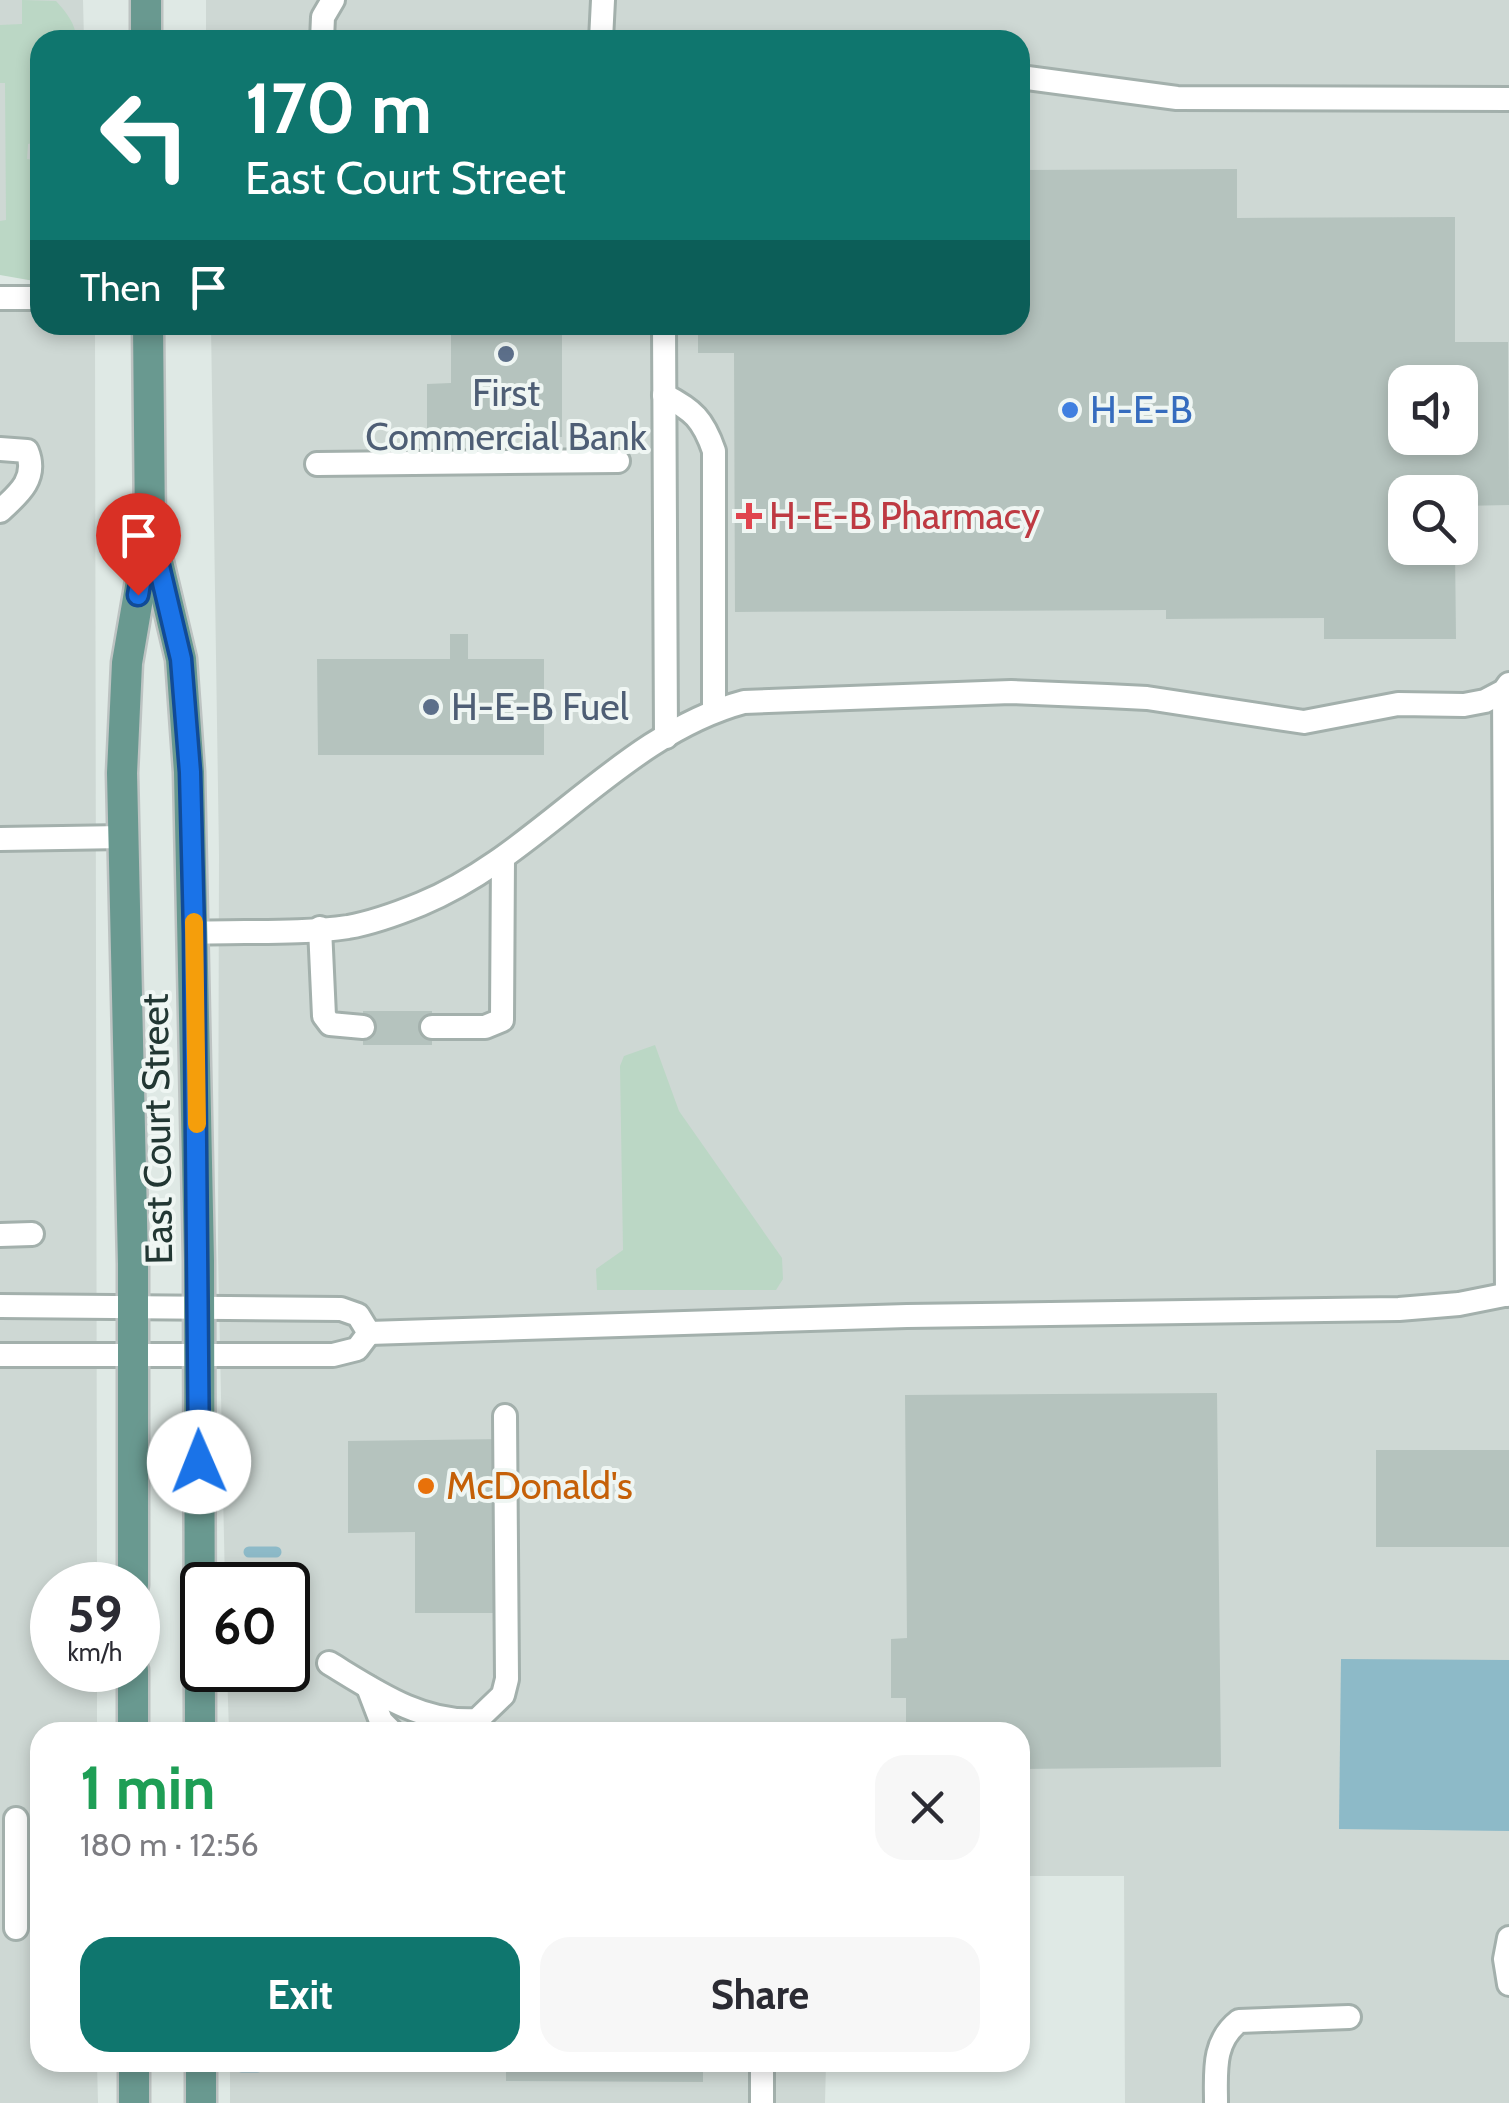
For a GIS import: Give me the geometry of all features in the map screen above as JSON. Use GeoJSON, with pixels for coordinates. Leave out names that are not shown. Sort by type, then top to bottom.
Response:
{"type":"FeatureCollection","features":[{"type":"Feature","properties":{"kind":"main road"},"geometry":{"type":"LineString","coordinates":[[146,0],[146,30]]}},
{"type":"Feature","properties":{"kind":"main road","name":"East Court Street"},"geometry":{"type":"LineString","coordinates":[[133,1562],[122,773],[127,662],[150,528],[148,335]]}},
{"type":"Feature","properties":{"kind":"main road","name":"East Court Street"},"geometry":{"type":"LineString","coordinates":[[150,528],[181,659],[190,772],[200,1722]]}},
{"type":"Feature","properties":{"kind":"main road"},"geometry":{"type":"LineString","coordinates":[[133,1692],[133,1722]]}},
{"type":"Feature","properties":{"kind":"main road"},"geometry":{"type":"LineString","coordinates":[[134,2072],[134,2103]]}},
{"type":"Feature","properties":{"kind":"main road"},"geometry":{"type":"LineString","coordinates":[[201,2072],[201,2103]]}},
{"type":"Feature","properties":{"kind":"lane"},"geometry":{"type":"LineString","coordinates":[[323,30],[332,0]]}},
{"type":"Feature","properties":{"kind":"lane"},"geometry":{"type":"LineString","coordinates":[[602,30],[604,0]]}},
{"type":"Feature","properties":{"kind":"lane"},"geometry":{"type":"LineString","coordinates":[[1030,78],[1177,98],[1509,100]]}},
{"type":"Feature","properties":{"kind":"lane"},"geometry":{"type":"LineString","coordinates":[[0,298],[30,298]]}},
{"type":"Feature","properties":{"kind":"lane"},"geometry":{"type":"LineString","coordinates":[[664,335],[666,738]]}},
{"type":"Feature","properties":{"kind":"lane"},"geometry":{"type":"LineString","coordinates":[[664,395],[685,406],[704,424],[714,450],[714,710]]}},
{"type":"Feature","properties":{"kind":"lane"},"geometry":{"type":"LineString","coordinates":[[0,449],[27,450],[31,461],[29,482],[0,512]]}},
{"type":"Feature","properties":{"kind":"lane"},"geometry":{"type":"LineString","coordinates":[[317,464],[618,461]]}},
{"type":"Feature","properties":{"kind":"lane"},"geometry":{"type":"LineString","coordinates":[[194,933],[348,927],[422,904],[504,858],[666,738],[714,710],[744,702],[1011,692],[1147,698],[1304,722],[1398,704],[1464,706],[1485,701],[1506,688]]}},
{"type":"Feature","properties":{"kind":"lane"},"geometry":{"type":"LineString","coordinates":[[369,1333],[907,1316],[1399,1309],[1459,1304],[1508,1294],[1506,688]]}},
{"type":"Feature","properties":{"kind":"lane"},"geometry":{"type":"LineString","coordinates":[[0,839],[124,837]]}},
{"type":"Feature","properties":{"kind":"lane"},"geometry":{"type":"LineString","coordinates":[[432,1026],[486,1026],[502,1020],[504,858]]}},
{"type":"Feature","properties":{"kind":"lane"},"geometry":{"type":"LineString","coordinates":[[320,928],[324,1016],[330,1024],[363,1027]]}},
{"type":"Feature","properties":{"kind":"lane"},"geometry":{"type":"LineString","coordinates":[[0,1234],[32,1234]]}},
{"type":"Feature","properties":{"kind":"lane"},"geometry":{"type":"LineString","coordinates":[[0,1306],[341,1309],[358,1315],[369,1333]]}},
{"type":"Feature","properties":{"kind":"lane"},"geometry":{"type":"LineString","coordinates":[[0,1356],[333,1355],[357,1349],[369,1333]]}},
{"type":"Feature","properties":{"kind":"lane"},"geometry":{"type":"LineString","coordinates":[[474,1722],[503,1696],[506,1679],[505,1416]]}},
{"type":"Feature","properties":{"kind":"lane"},"geometry":{"type":"LineString","coordinates":[[329,1664],[436,1718],[477,1720]]}},
{"type":"Feature","properties":{"kind":"lane"},"geometry":{"type":"LineString","coordinates":[[368,1687],[381,1722]]}},
{"type":"Feature","properties":{"kind":"lane"},"geometry":{"type":"LineString","coordinates":[[8,1819],[8,1926]]}},
{"type":"Feature","properties":{"kind":"lane"},"geometry":{"type":"LineString","coordinates":[[1509,1938],[1505,1959],[1509,1984]]}},
{"type":"Feature","properties":{"kind":"lane"},"geometry":{"type":"LineString","coordinates":[[1216,2103],[1220,2046],[1227,2031],[1239,2022],[1348,2016]]}},
{"type":"Feature","properties":{"kind":"lane"},"geometry":{"type":"LineString","coordinates":[[762,2072],[762,2103]]}},
{"type":"Feature","properties":{"kind":"shaded area"},"geometry":{"type":"Polygon","coordinates":[[[0,0],[83,0],[84,30],[30,30],[30,271],[0,272],[0,0]]]}},
{"type":"Feature","properties":{"kind":"shaded area"},"geometry":{"type":"Polygon","coordinates":[[[206,0],[1509,0],[1509,2103],[1125,2103],[1124,1876],[1030,1876],[1030,1722],[229,1722],[228,1692],[310,1692],[310,1562],[225,1562],[218,1253],[219,855],[211,335],[1030,335],[1030,30],[206,30],[206,0]]]}},
{"type":"Feature","properties":{"kind":"shaded area"},"geometry":{"type":"Polygon","coordinates":[[[0,286],[30,286],[30,335],[95,335],[97,1562],[30,1562],[30,1692],[97,1692],[97,1722],[30,1722],[30,2072],[97,2072],[98,2103],[0,2103],[0,286]]]}},
{"type":"Feature","properties":{"kind":"shaded area"},"geometry":{"type":"Polygon","coordinates":[[[230,2072],[826,2072],[825,2103],[230,2103],[230,2072]]]}},
{"type":"Feature","properties":{"kind":"green space"},"geometry":{"type":"Polygon","coordinates":[[[22,0],[56,1],[74,30],[30,30],[30,280],[0,275],[0,221],[6,220],[5,83],[0,83],[0,25],[22,24],[22,0]]]}},
{"type":"Feature","properties":{"kind":"green space"},"geometry":{"type":"Polygon","coordinates":[[[655,1045],[679,1111],[782,1258],[783,1279],[776,1290],[597,1290],[596,1269],[623,1250],[620,1066],[624,1056],[655,1045]]]}},
{"type":"Feature","properties":{"kind":"water"},"geometry":{"type":"Polygon","coordinates":[[[1341,1659],[1509,1660],[1509,1831],[1339,1829],[1341,1659]]]}},
{"type":"Feature","properties":{"kind":"building","name":"H-E-B"},"geometry":{"type":"Polygon","coordinates":[[[1237,169],[1237,218],[1455,217],[1455,342],[1508,342],[1509,505],[1478,506],[1478,475],[1388,475],[1388,565],[1455,565],[1456,639],[1324,639],[1324,618],[1166,619],[1166,610],[735,612],[734,353],[698,353],[698,335],[1030,335],[1030,170],[1237,169]]]}},
{"type":"Feature","properties":{"kind":"building","name":"First Commercial Bank"},"geometry":{"type":"Polygon","coordinates":[[[451,335],[562,335],[562,437],[427,438],[427,384],[451,383],[451,335]]]}},
{"type":"Feature","properties":{"kind":"building","name":"H-E-B Fuel"},"geometry":{"type":"Polygon","coordinates":[[[450,634],[468,634],[468,659],[544,659],[544,755],[318,755],[317,659],[450,659],[450,634]]]}},
{"type":"Feature","properties":{"kind":"building"},"geometry":{"type":"Polygon","coordinates":[[[363,1011],[432,1011],[432,1045],[363,1045],[363,1011]]]}},
{"type":"Feature","properties":{"kind":"building"},"geometry":{"type":"Polygon","coordinates":[[[1217,1393],[1221,1767],[1030,1769],[1030,1722],[906,1722],[906,1698],[891,1698],[891,1639],[907,1638],[905,1395],[1217,1393]]]}},
{"type":"Feature","properties":{"kind":"building","name":"McDonald's"},"geometry":{"type":"Polygon","coordinates":[[[505,1439],[505,1613],[415,1613],[415,1532],[348,1533],[348,1441],[505,1439]]]}},
{"type":"Feature","properties":{"kind":"building"},"geometry":{"type":"Polygon","coordinates":[[[1376,1450],[1509,1450],[1509,1547],[1376,1547],[1376,1450]]]}},
{"type":"Feature","properties":{"kind":"building"},"geometry":{"type":"Polygon","coordinates":[[[506,2072],[703,2072],[703,2082],[506,2081],[506,2072]]]}},
{"type":"Feature","properties":{"kind":"waterway"},"geometry":{"type":"LineString","coordinates":[[249,1552],[276,1552]]}},
{"type":"Feature","properties":{"kind":"slow traffic"},"geometry":{"type":"LineString","coordinates":[[194,922],[197,1124]]}},
{"type":"Feature","properties":{"kind":"place","name":"First Commercial Bank"},"geometry":{"type":"Point","coordinates":[506,354]}},
{"type":"Feature","properties":{"kind":"place","name":"H-E-B"},"geometry":{"type":"Point","coordinates":[1070,410]}},
{"type":"Feature","properties":{"kind":"place","name":"H-E-B Pharmacy"},"geometry":{"type":"Point","coordinates":[749,516]}},
{"type":"Feature","properties":{"kind":"place","name":"H-E-B Fuel"},"geometry":{"type":"Point","coordinates":[431,707]}},
{"type":"Feature","properties":{"kind":"place","name":"McDonald's"},"geometry":{"type":"Point","coordinates":[426,1486]}},
{"type":"Feature","properties":{"kind":"route"},"geometry":{"type":"LineString","coordinates":[[138,595],[150,528],[181,659],[190,772],[199,1462]]}}]}
